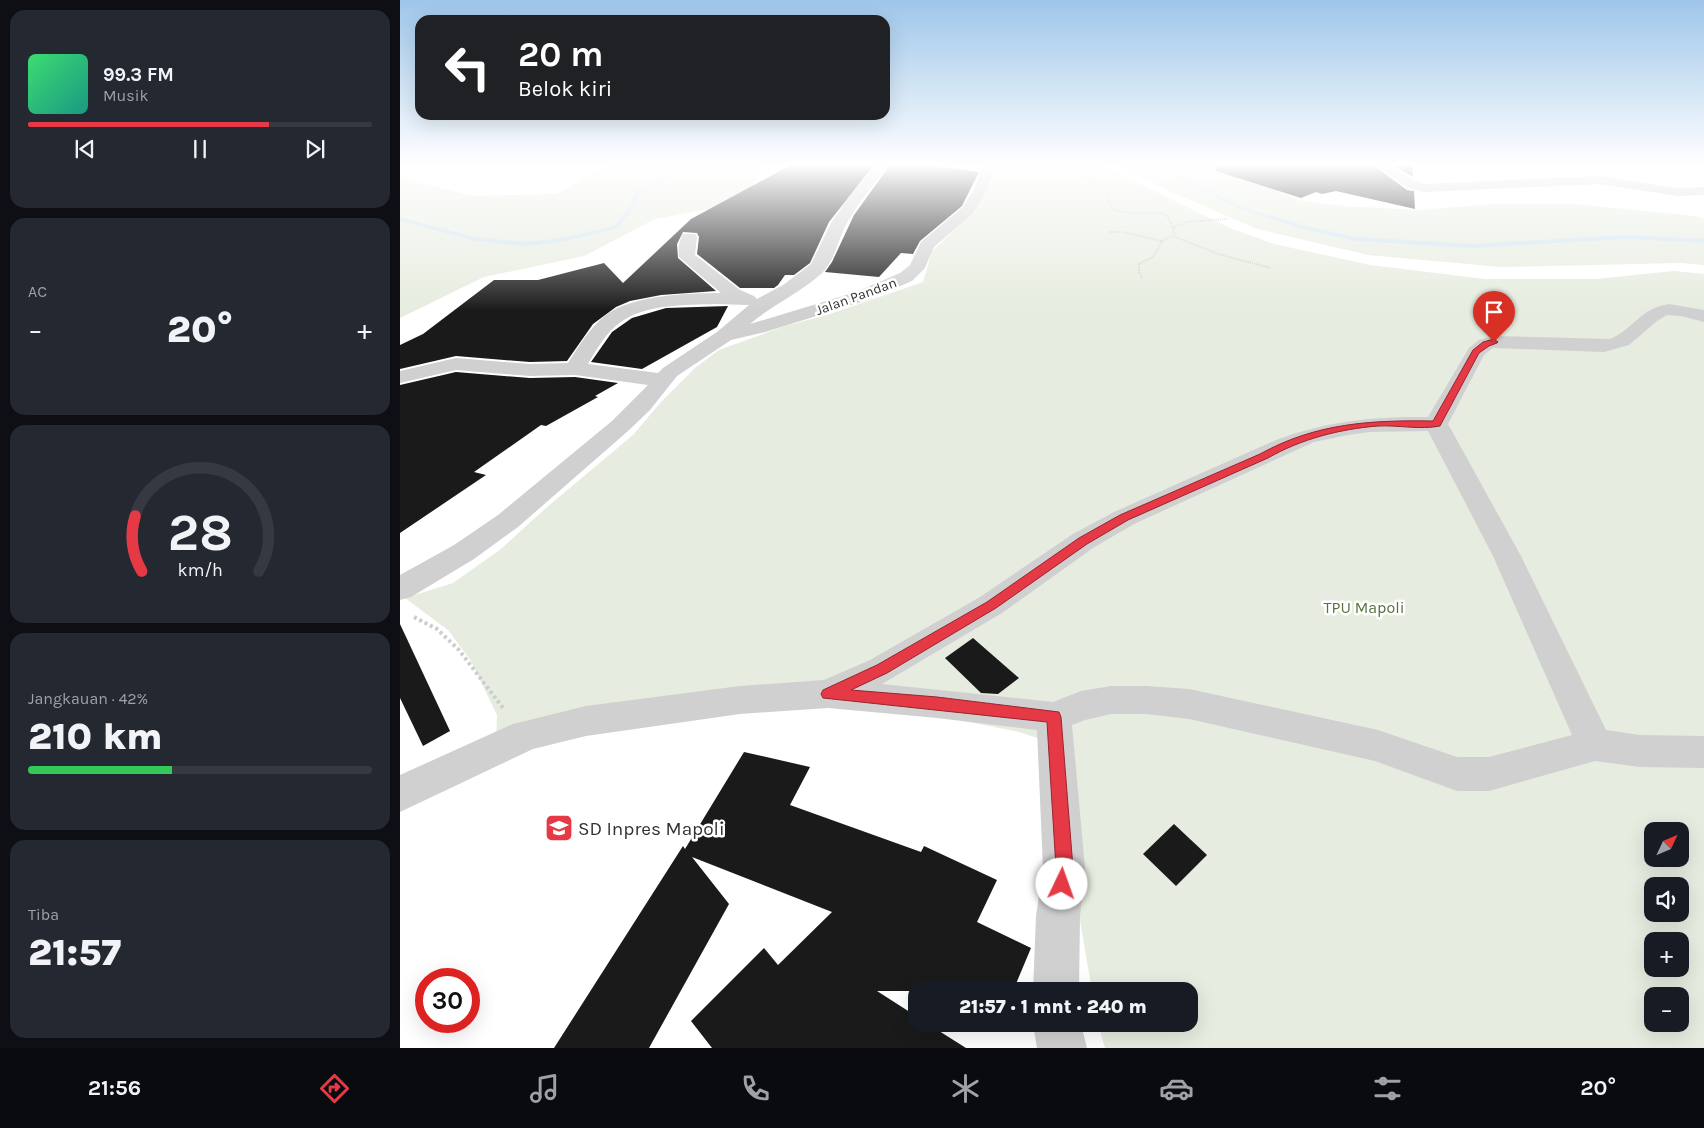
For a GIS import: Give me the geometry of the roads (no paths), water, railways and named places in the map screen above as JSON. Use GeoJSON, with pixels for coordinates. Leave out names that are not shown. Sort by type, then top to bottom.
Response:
{"type":"FeatureCollection","features":[{"type":"Feature","properties":{"kind":"street"},"geometry":{"type":"LineString","coordinates":[[575,369],[605,326],[615,317],[625,312],[636,308],[690,300],[753,302],[789,289],[817,268],[825,256],[845,214]]}},
{"type":"Feature","properties":{"kind":"street","name":"Jalan Pandan"},"geometry":{"type":"LineString","coordinates":[[724,336],[758,328],[862,296],[906,277],[917,268],[927,245],[963,214]]}},
{"type":"Feature","properties":{"kind":"street"},"geometry":{"type":"LineString","coordinates":[[689,237],[686,251],[687,257],[753,302]]}},
{"type":"Feature","properties":{"kind":"street"},"geometry":{"type":"LineString","coordinates":[[400,589],[464,552],[508,521],[620,426],[642,405],[670,372],[724,336],[753,302]]}},
{"type":"Feature","properties":{"kind":"street"},"geometry":{"type":"LineString","coordinates":[[1436,424],[1476,352],[1486,344],[1494,342],[1616,345],[1626,340],[1659,311],[1676,310],[1704,316]]}},
{"type":"Feature","properties":{"kind":"street"},"geometry":{"type":"LineString","coordinates":[[400,377],[456,364],[530,370],[575,369],[662,380]]}},
{"type":"Feature","properties":{"kind":"street"},"geometry":{"type":"LineString","coordinates":[[828,694],[882,669],[991,605],[1083,541],[1124,518],[1264,456],[1282,446],[1328,431],[1378,423],[1436,424]]}},
{"type":"Feature","properties":{"kind":"street"},"geometry":{"type":"LineString","coordinates":[[1436,424],[1507,556],[1595,745]]}},
{"type":"Feature","properties":{"kind":"street"},"geometry":{"type":"LineString","coordinates":[[400,794],[526,735],[586,721],[740,700],[828,694],[937,703],[1054,717],[1081,706],[1111,700],[1146,700],[1189,704],[1378,746],[1427,765],[1457,774],[1488,774],[1595,745],[1640,751],[1704,752]]}},
{"type":"Feature","properties":{"kind":"street"},"geometry":{"type":"LineString","coordinates":[[1054,717],[1064,868],[1058,916],[1056,982]]}},
{"type":"Feature","properties":{"kind":"street"},"geometry":{"type":"LineString","coordinates":[[1059,1032],[1062,1048]]}},
{"type":"Feature","properties":{"kind":"waterway"},"geometry":{"type":"LineString","coordinates":[[400,219],[474,239],[525,244],[562,240],[616,227],[627,214]]}},
{"type":"Feature","properties":{"kind":"waterway"},"geometry":{"type":"LineString","coordinates":[[1260,214],[1300,227],[1356,239],[1473,246],[1624,237],[1704,241]]}},
{"type":"Feature","properties":{"kind":"place","name":"SD Inpres Mapoli"},"geometry":{"type":"Point","coordinates":[559,828]}},
{"type":"Feature","properties":{"kind":"park label","name":"TPU Mapoli"},"geometry":{"type":"Point","coordinates":[1364,607]}}]}
